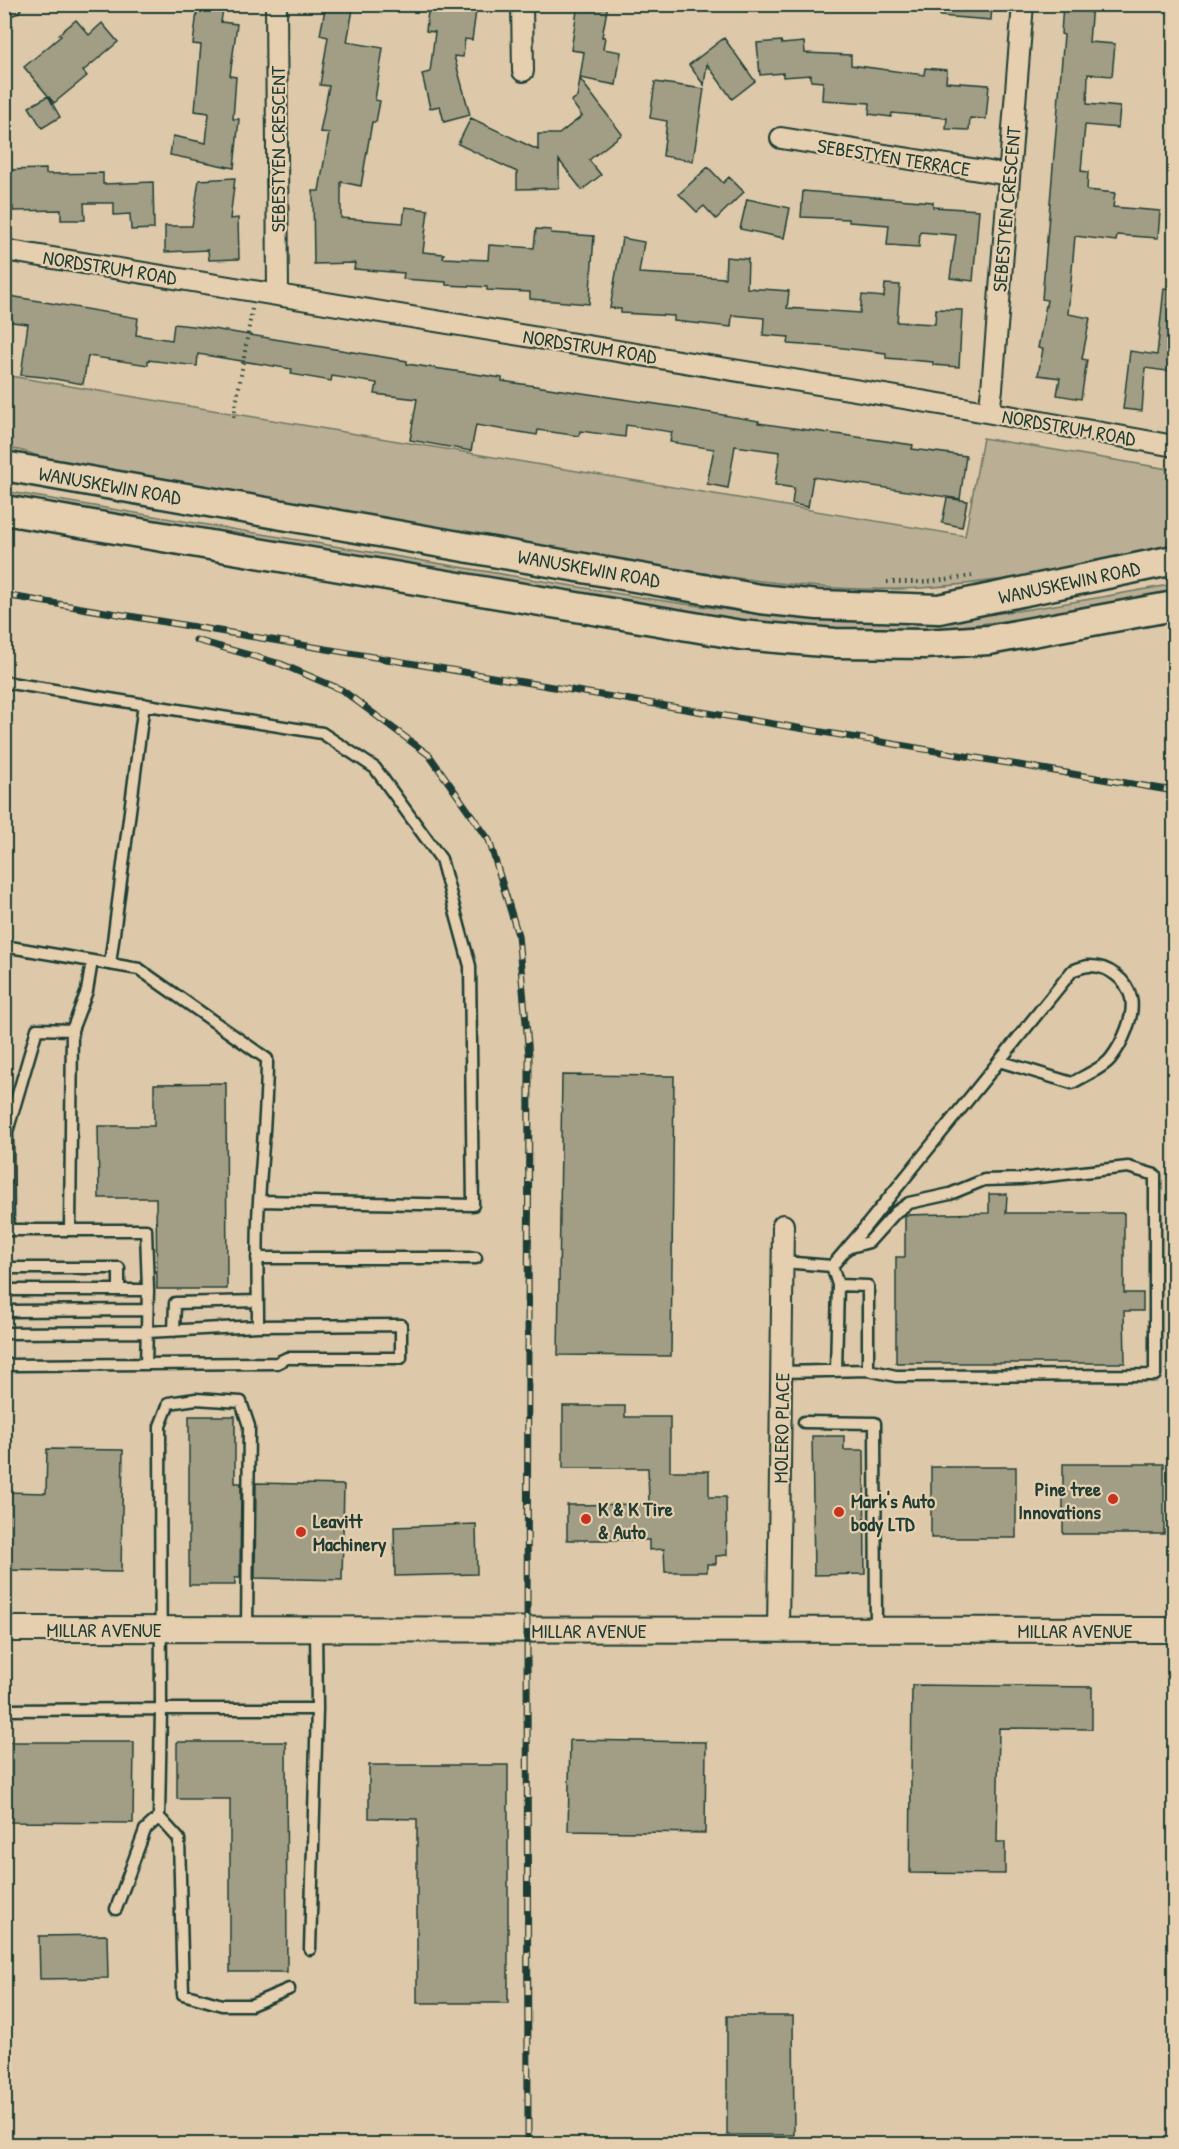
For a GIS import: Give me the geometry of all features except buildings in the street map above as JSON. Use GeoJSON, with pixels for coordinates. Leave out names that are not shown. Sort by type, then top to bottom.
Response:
{"type":"FeatureCollection","features":[{"type":"Feature","properties":{"kind":"main road","name":"WANUSKEWIN ROAD"},"geometry":{"type":"LineString","coordinates":[[4,466],[760,599],[818,605],[939,609],[1174,560]]}},
{"type":"Feature","properties":{"kind":"main road","name":"WANUSKEWIN ROAD"},"geometry":{"type":"LineString","coordinates":[[4,510],[741,635],[836,643],[925,644],[989,640],[1174,606]]}},
{"type":"Feature","properties":{"kind":"street"},"geometry":{"type":"LineString","coordinates":[[4,4],[11,4]]}},
{"type":"Feature","properties":{"kind":"street","name":"SEBESTYEN CRESCENT"},"geometry":{"type":"LineString","coordinates":[[276,4],[278,294]]}},
{"type":"Feature","properties":{"kind":"street"},"geometry":{"type":"LineString","coordinates":[[522,4],[523,71]]}},
{"type":"Feature","properties":{"kind":"street","name":"SEBESTYEN CRESCENT"},"geometry":{"type":"LineString","coordinates":[[989,412],[1023,4]]}},
{"type":"Feature","properties":{"kind":"street","name":"SEBESTYEN TERRACE"},"geometry":{"type":"LineString","coordinates":[[780,138],[1009,175]]}},
{"type":"Feature","properties":{"kind":"street","name":"NORDSTRUM ROAD"},"geometry":{"type":"LineString","coordinates":[[4,250],[989,412],[1174,446]]}},
{"type":"Feature","properties":{"kind":"street","name":"MOLERO PLACE"},"geometry":{"type":"LineString","coordinates":[[778,1631],[783,1225]]}},
{"type":"Feature","properties":{"kind":"street","name":"MILLAR AVENUE"},"geometry":{"type":"LineString","coordinates":[[4,1629],[1174,1630]]}},
{"type":"Feature","properties":{"kind":"lane"},"geometry":{"type":"LineString","coordinates":[[4,682],[322,733],[375,768],[441,859],[470,966],[473,1205],[259,1201]]}},
{"type":"Feature","properties":{"kind":"lane"},"geometry":{"type":"LineString","coordinates":[[110,964],[144,704]]}},
{"type":"Feature","properties":{"kind":"lane"},"geometry":{"type":"LineString","coordinates":[[4,946],[139,969],[267,1059],[267,1102],[257,1258],[258,1326]]}},
{"type":"Feature","properties":{"kind":"lane"},"geometry":{"type":"LineString","coordinates":[[70,1230],[72,1030],[87,991],[92,962]]}},
{"type":"Feature","properties":{"kind":"lane"},"geometry":{"type":"LineString","coordinates":[[832,1266],[1072,971],[1088,966],[1104,968],[1116,974],[1132,998],[1128,1027],[1110,1060],[1071,1083],[999,1061]]}},
{"type":"Feature","properties":{"kind":"lane"},"geometry":{"type":"LineString","coordinates":[[72,1030],[37,1029],[6,1132],[6,1230],[146,1230],[148,1290],[146,1364]]}},
{"type":"Feature","properties":{"kind":"lane"},"geometry":{"type":"LineString","coordinates":[[782,1372],[868,1370],[896,1376],[1155,1375],[1155,1175],[1128,1167],[1020,1179],[984,1180],[950,1194],[909,1203],[896,1212],[869,1242],[847,1248]]}},
{"type":"Feature","properties":{"kind":"lane"},"geometry":{"type":"LineString","coordinates":[[257,1258],[476,1258]]}},
{"type":"Feature","properties":{"kind":"lane"},"geometry":{"type":"LineString","coordinates":[[783,1262],[832,1266]]}},
{"type":"Feature","properties":{"kind":"lane"},"geometry":{"type":"LineString","coordinates":[[832,1266],[838,1286],[836,1371]]}},
{"type":"Feature","properties":{"kind":"lane"},"geometry":{"type":"LineString","coordinates":[[8,1268],[119,1268],[119,1290]]}},
{"type":"Feature","properties":{"kind":"lane"},"geometry":{"type":"LineString","coordinates":[[838,1286],[868,1286],[868,1370]]}},
{"type":"Feature","properties":{"kind":"lane"},"geometry":{"type":"LineString","coordinates":[[10,1290],[148,1290]]}},
{"type":"Feature","properties":{"kind":"lane"},"geometry":{"type":"LineString","coordinates":[[174,1331],[175,1303],[258,1301]]}},
{"type":"Feature","properties":{"kind":"lane"},"geometry":{"type":"LineString","coordinates":[[8,1311],[147,1310]]}},
{"type":"Feature","properties":{"kind":"lane"},"geometry":{"type":"LineString","coordinates":[[9,1333],[147,1332],[258,1326],[400,1324],[401,1358],[287,1358],[277,1363],[10,1365]]}},
{"type":"Feature","properties":{"kind":"lane"},"geometry":{"type":"LineString","coordinates":[[248,1630],[249,1426],[241,1402],[196,1399],[169,1403],[160,1426],[162,1628],[159,1817],[179,1839],[183,1994],[222,2005],[251,2005],[289,1989]]}},
{"type":"Feature","properties":{"kind":"lane"},"geometry":{"type":"LineString","coordinates":[[804,1422],[876,1423],[876,1631]]}},
{"type":"Feature","properties":{"kind":"lane"},"geometry":{"type":"LineString","coordinates":[[310,1949],[317,1709],[316,1630]]}},
{"type":"Feature","properties":{"kind":"lane"},"geometry":{"type":"LineString","coordinates":[[4,1710],[317,1709]]}},
{"type":"Feature","properties":{"kind":"lane"},"geometry":{"type":"LineString","coordinates":[[116,1909],[145,1830],[159,1817]]}},
{"type":"Feature","properties":{"kind":"path"},"geometry":{"type":"LineString","coordinates":[[234,417],[252,312],[253,290]]}},
{"type":"Feature","properties":{"kind":"path"},"geometry":{"type":"LineString","coordinates":[[879,582],[926,582],[980,575]]}},
{"type":"Feature","properties":{"kind":"shaded area"},"geometry":{"type":"Polygon","coordinates":[[[4,375],[965,536],[983,438],[1174,470],[1174,550],[1017,577],[922,588],[837,588],[695,572],[70,468],[27,452],[5,447],[4,375]]]}},
{"type":"Feature","properties":{"kind":"shaded area"},"geometry":{"type":"Polygon","coordinates":[[[4,491],[645,598],[740,612],[804,618],[899,621],[969,617],[1038,608],[1174,584],[1174,592],[1028,618],[954,627],[863,630],[751,623],[5,499],[4,491]]]}},
{"type":"Feature","properties":{"kind":"railway"},"geometry":{"type":"LineString","coordinates":[[4,595],[1174,791]]}},
{"type":"Feature","properties":{"kind":"railway"},"geometry":{"type":"LineString","coordinates":[[196,640],[281,664],[342,690],[429,755],[489,840],[518,935],[529,1055],[528,2144]]}},
{"type":"Feature","properties":{"kind":"place","name":"Pine tree Innovations"},"geometry":{"type":"Point","coordinates":[1113,1499]}},
{"type":"Feature","properties":{"kind":"place","name":"Mark's Auto body LTD"},"geometry":{"type":"Point","coordinates":[839,1512]}},
{"type":"Feature","properties":{"kind":"place","name":"K & K Tire & Auto"},"geometry":{"type":"Point","coordinates":[586,1519]}},
{"type":"Feature","properties":{"kind":"place","name":"Leavitt Machinery"},"geometry":{"type":"Point","coordinates":[301,1532]}}]}
